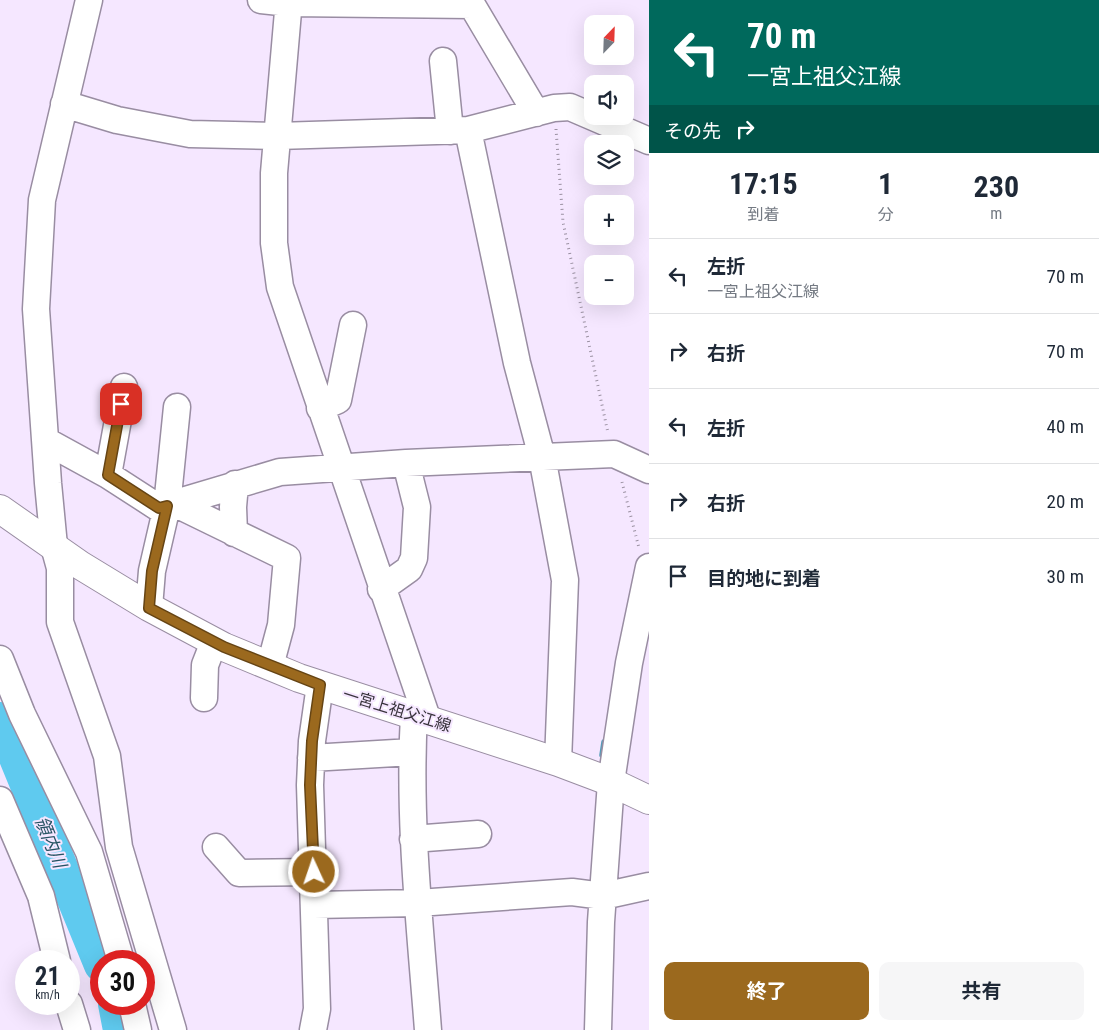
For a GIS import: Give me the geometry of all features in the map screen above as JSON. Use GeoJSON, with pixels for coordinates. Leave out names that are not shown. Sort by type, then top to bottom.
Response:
{"type":"FeatureCollection","features":[{"type":"Feature","properties":{"kind":"main road","name":"一宮上祖父江線"},"geometry":{"type":"LineString","coordinates":[[0,509],[80,565],[149,608],[214,642],[320,685],[558,762],[611,782],[649,800]]}},
{"type":"Feature","properties":{"kind":"street"},"geometry":{"type":"LineString","coordinates":[[89,0],[42,200],[36,309],[54,546],[60,568],[60,622],[107,756],[119,847],[174,1030]]}},
{"type":"Feature","properties":{"kind":"street"},"geometry":{"type":"LineString","coordinates":[[261,0],[289,2],[471,2],[536,113]]}},
{"type":"Feature","properties":{"kind":"street"},"geometry":{"type":"LineString","coordinates":[[289,2],[274,173],[274,243],[280,287],[381,589],[420,717],[412,752],[413,839],[428,1030]]}},
{"type":"Feature","properties":{"kind":"street"},"geometry":{"type":"LineString","coordinates":[[443,61],[542,457],[565,580],[558,762]]}},
{"type":"Feature","properties":{"kind":"street"},"geometry":{"type":"LineString","coordinates":[[64,104],[117,120],[190,134],[278,136],[459,131],[570,107],[649,141]]}},
{"type":"Feature","properties":{"kind":"street"},"geometry":{"type":"LineString","coordinates":[[320,408],[338,400],[353,325]]}},
{"type":"Feature","properties":{"kind":"street"},"geometry":{"type":"LineString","coordinates":[[108,475],[124,387]]}},
{"type":"Feature","properties":{"kind":"street"},"geometry":{"type":"LineString","coordinates":[[149,608],[152,571],[172,505],[177,407]]}},
{"type":"Feature","properties":{"kind":"street"},"geometry":{"type":"LineString","coordinates":[[46,441],[108,475],[159,508],[280,472],[614,454],[649,470]]}},
{"type":"Feature","properties":{"kind":"street"},"geometry":{"type":"LineString","coordinates":[[381,589],[409,569],[414,558],[417,507],[406,464]]}},
{"type":"Feature","properties":{"kind":"street"},"geometry":{"type":"LineString","coordinates":[[234,533],[235,484]]}},
{"type":"Feature","properties":{"kind":"street"},"geometry":{"type":"LineString","coordinates":[[172,505],[288,558],[281,624],[270,666]]}},
{"type":"Feature","properties":{"kind":"street"},"geometry":{"type":"LineString","coordinates":[[598,1030],[603,896],[611,782],[629,663],[648,570]]}},
{"type":"Feature","properties":{"kind":"street"},"geometry":{"type":"LineString","coordinates":[[204,698],[205,665],[214,642]]}},
{"type":"Feature","properties":{"kind":"street"},"geometry":{"type":"LineString","coordinates":[[0,659],[22,714],[89,852],[118,950]]}},
{"type":"Feature","properties":{"kind":"street"},"geometry":{"type":"LineString","coordinates":[[313,1030],[317,1009],[310,785],[311,758],[320,685]]}},
{"type":"Feature","properties":{"kind":"street"},"geometry":{"type":"LineString","coordinates":[[311,758],[412,752]]}},
{"type":"Feature","properties":{"kind":"street"},"geometry":{"type":"LineString","coordinates":[[0,800],[41,896],[54,950]]}},
{"type":"Feature","properties":{"kind":"street"},"geometry":{"type":"LineString","coordinates":[[413,839],[478,834]]}},
{"type":"Feature","properties":{"kind":"street"},"geometry":{"type":"LineString","coordinates":[[216,847],[239,873],[314,872]]}},
{"type":"Feature","properties":{"kind":"street"},"geometry":{"type":"LineString","coordinates":[[314,905],[418,903],[572,892],[603,896],[649,886]]}},
{"type":"Feature","properties":{"kind":"street"},"geometry":{"type":"LineString","coordinates":[[72,1015],[77,1030]]}},
{"type":"Feature","properties":{"kind":"street"},"geometry":{"type":"LineString","coordinates":[[135,1015],[138,1030]]}},
{"type":"Feature","properties":{"kind":"path"},"geometry":{"type":"LineString","coordinates":[[563,222],[605,419],[648,570]]}},
{"type":"Feature","properties":{"kind":"waterway","name":"領内川"},"geometry":{"type":"LineString","coordinates":[[0,719],[95,950]]}},
{"type":"Feature","properties":{"kind":"waterway"},"geometry":{"type":"LineString","coordinates":[[602,755],[604,742]]}},
{"type":"Feature","properties":{"kind":"waterway","name":"領内川"},"geometry":{"type":"LineString","coordinates":[[117,1015],[120,1030]]}},
{"type":"Feature","properties":{"kind":"route"},"geometry":{"type":"LineString","coordinates":[[121,404],[108,475],[159,508],[167,506],[152,571],[149,608],[224,647],[320,685],[312,741],[310,785],[314,872]]}}]}
